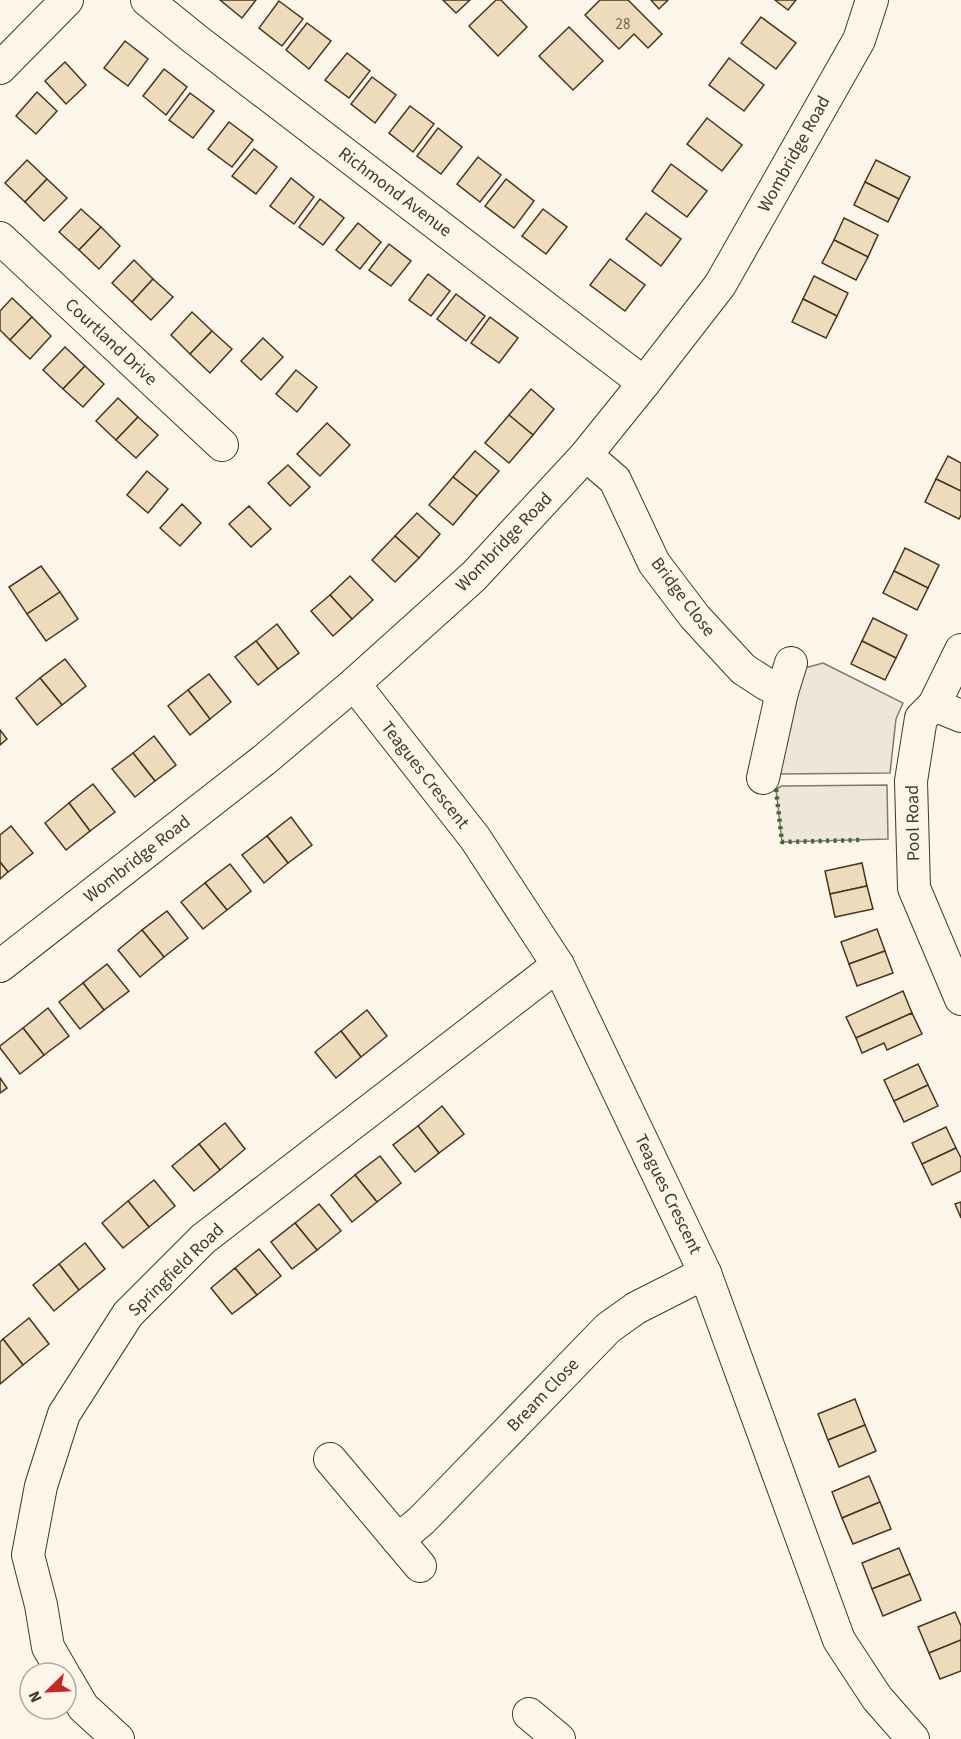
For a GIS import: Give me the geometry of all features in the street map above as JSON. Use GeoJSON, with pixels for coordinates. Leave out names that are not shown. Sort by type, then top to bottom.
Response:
{"type":"FeatureCollection","features":[{"type":"Feature","properties":{"kind":"street"},"geometry":{"type":"LineString","coordinates":[[0,68],[67,0]]}},
{"type":"Feature","properties":{"kind":"street","name":"Richmond Avenue"},"geometry":{"type":"LineString","coordinates":[[147,0],[204,47],[644,383]]}},
{"type":"Feature","properties":{"kind":"street","name":"Wombridge Road"},"geometry":{"type":"LineString","coordinates":[[0,966],[264,760],[354,684],[474,576],[586,455],[720,285],[859,40],[872,0]]}},
{"type":"Feature","properties":{"kind":"street","name":"Courtland Drive"},"geometry":{"type":"LineString","coordinates":[[0,238],[222,445]]}},
{"type":"Feature","properties":{"kind":"street","name":"Bridge Close"},"geometry":{"type":"LineString","coordinates":[[586,455],[615,480],[654,563],[695,617],[742,669],[766,684],[786,678],[763,778]]}},
{"type":"Feature","properties":{"kind":"street","name":"Pool Road"},"geometry":{"type":"LineString","coordinates":[[961,650],[948,711],[921,718],[912,781],[914,888],[961,999]]}},
{"type":"Feature","properties":{"kind":"street","name":"Teagues Crescent"},"geometry":{"type":"LineString","coordinates":[[354,684],[475,838],[558,965],[705,1273],[839,1640],[877,1698],[913,1739]]}},
{"type":"Feature","properties":{"kind":"street","name":"Springfield Road"},"geometry":{"type":"LineString","coordinates":[[56,1661],[48,1647],[41,1605],[14,1555],[64,1414],[128,1314],[203,1239],[558,965]]}},
{"type":"Feature","properties":{"kind":"street","name":"Bream Close"},"geometry":{"type":"LineString","coordinates":[[398,1540],[422,1520],[608,1328],[636,1308],[705,1273]]}},
{"type":"Feature","properties":{"kind":"street"},"geometry":{"type":"LineString","coordinates":[[330,1459],[420,1566]]}},
{"type":"Feature","properties":{"kind":"street"},"geometry":{"type":"LineString","coordinates":[[78,1698],[83,1707],[118,1739]]}},
{"type":"Feature","properties":{"kind":"street"},"geometry":{"type":"LineString","coordinates":[[529,1714],[559,1739]]}},
{"type":"Feature","properties":{"kind":"shaded area"},"geometry":{"type":"Polygon","coordinates":[[[823,663],[903,703],[896,719],[890,773],[778,774],[796,683],[805,668],[823,663]]]}},
{"type":"Feature","properties":{"kind":"shaded area"},"geometry":{"type":"Polygon","coordinates":[[[887,785],[888,839],[782,842],[776,789],[782,786],[887,785]]]}},
{"type":"Feature","properties":{"kind":"building"},"geometry":{"type":"Polygon","coordinates":[[[220,0],[256,0],[242,18],[220,0]]]}},
{"type":"Feature","properties":{"kind":"building"},"geometry":{"type":"Polygon","coordinates":[[[443,0],[470,0],[456,13],[443,0]]]}},
{"type":"Feature","properties":{"kind":"building"},"geometry":{"type":"Polygon","coordinates":[[[496,0],[501,0],[527,27],[498,56],[469,26],[496,0]]]}},
{"type":"Feature","properties":{"kind":"building"},"geometry":{"type":"Polygon","coordinates":[[[600,0],[628,0],[662,34],[648,48],[634,34],[619,49],[585,15],[600,0]]]}},
{"type":"Feature","properties":{"kind":"building"},"geometry":{"type":"Polygon","coordinates":[[[651,0],[668,0],[659,9],[651,0]]]}},
{"type":"Feature","properties":{"kind":"building"},"geometry":{"type":"Polygon","coordinates":[[[775,0],[796,0],[788,10],[775,0]]]}},
{"type":"Feature","properties":{"kind":"building"},"geometry":{"type":"Polygon","coordinates":[[[279,1],[303,19],[282,46],[259,28],[279,1]]]}},
{"type":"Feature","properties":{"kind":"building"},"geometry":{"type":"Polygon","coordinates":[[[761,17],[796,43],[776,69],[741,43],[761,17]]]}},
{"type":"Feature","properties":{"kind":"building"},"geometry":{"type":"Polygon","coordinates":[[[307,23],[331,41],[309,69],[286,50],[307,23]]]}},
{"type":"Feature","properties":{"kind":"building"},"geometry":{"type":"Polygon","coordinates":[[[569,27],[603,61],[573,90],[539,56],[569,27]]]}},
{"type":"Feature","properties":{"kind":"building"},"geometry":{"type":"Polygon","coordinates":[[[125,41],[148,59],[128,86],[104,68],[125,41]]]}},
{"type":"Feature","properties":{"kind":"building"},"geometry":{"type":"Polygon","coordinates":[[[347,53],[370,71],[349,98],[325,80],[347,53]]]}},
{"type":"Feature","properties":{"kind":"building"},"geometry":{"type":"Polygon","coordinates":[[[729,58],[764,85],[744,111],[709,85],[729,58]]]}},
{"type":"Feature","properties":{"kind":"building"},"geometry":{"type":"Polygon","coordinates":[[[65,62],[86,85],[66,104],[45,81],[65,62]]]}},
{"type":"Feature","properties":{"kind":"building"},"geometry":{"type":"Polygon","coordinates":[[[164,69],[187,87],[166,115],[143,96],[164,69]]]}},
{"type":"Feature","properties":{"kind":"building"},"geometry":{"type":"Polygon","coordinates":[[[372,77],[396,95],[375,123],[351,104],[372,77]]]}},
{"type":"Feature","properties":{"kind":"building"},"geometry":{"type":"Polygon","coordinates":[[[37,92],[57,111],[36,134],[16,116],[37,92]]]}},
{"type":"Feature","properties":{"kind":"building"},"geometry":{"type":"Polygon","coordinates":[[[190,93],[214,111],[193,138],[169,120],[190,93]]]}},
{"type":"Feature","properties":{"kind":"building"},"geometry":{"type":"Polygon","coordinates":[[[410,106],[434,124],[413,152],[389,133],[410,106]]]}},
{"type":"Feature","properties":{"kind":"building"},"geometry":{"type":"Polygon","coordinates":[[[707,118],[742,145],[722,171],[687,144],[707,118]]]}},
{"type":"Feature","properties":{"kind":"building"},"geometry":{"type":"Polygon","coordinates":[[[229,122],[253,140],[232,167],[208,149],[229,122]]]}},
{"type":"Feature","properties":{"kind":"building"},"geometry":{"type":"Polygon","coordinates":[[[438,128],[462,147],[441,174],[417,156],[438,128]]]}},
{"type":"Feature","properties":{"kind":"building"},"geometry":{"type":"Polygon","coordinates":[[[254,149],[277,167],[256,194],[232,176],[254,149]]]}},
{"type":"Feature","properties":{"kind":"building"},"geometry":{"type":"Polygon","coordinates":[[[478,157],[501,175],[480,202],[457,184],[478,157]]]}},
{"type":"Feature","properties":{"kind":"building"},"geometry":{"type":"Polygon","coordinates":[[[27,160],[47,179],[25,202],[5,183],[27,160]]]}},
{"type":"Feature","properties":{"kind":"building"},"geometry":{"type":"Polygon","coordinates":[[[876,160],[910,177],[899,199],[865,182],[876,160]]]}},
{"type":"Feature","properties":{"kind":"building"},"geometry":{"type":"Polygon","coordinates":[[[671,164],[707,191],[687,217],[652,191],[671,164]]]}},
{"type":"Feature","properties":{"kind":"building"},"geometry":{"type":"Polygon","coordinates":[[[291,178],[314,197],[294,224],[270,206],[291,178]]]}},
{"type":"Feature","properties":{"kind":"building"},"geometry":{"type":"Polygon","coordinates":[[[47,179],[67,198],[44,221],[25,202],[47,179]]]}},
{"type":"Feature","properties":{"kind":"building"},"geometry":{"type":"Polygon","coordinates":[[[506,179],[534,201],[514,228],[485,206],[506,179]]]}},
{"type":"Feature","properties":{"kind":"building"},"geometry":{"type":"Polygon","coordinates":[[[865,182],[899,199],[888,222],[854,205],[865,182]]]}},
{"type":"Feature","properties":{"kind":"building"},"geometry":{"type":"Polygon","coordinates":[[[320,199],[344,218],[323,245],[299,227],[320,199]]]}},
{"type":"Feature","properties":{"kind":"building"},"geometry":{"type":"Polygon","coordinates":[[[81,209],[101,227],[79,250],[59,232],[81,209]]]}},
{"type":"Feature","properties":{"kind":"building"},"geometry":{"type":"Polygon","coordinates":[[[543,209],[567,227],[546,254],[522,236],[543,209]]]}},
{"type":"Feature","properties":{"kind":"building"},"geometry":{"type":"Polygon","coordinates":[[[646,213],[681,239],[661,266],[626,239],[646,213]]]}},
{"type":"Feature","properties":{"kind":"building"},"geometry":{"type":"Polygon","coordinates":[[[844,218],[878,235],[868,257],[834,240],[844,218]]]}},
{"type":"Feature","properties":{"kind":"building"},"geometry":{"type":"Polygon","coordinates":[[[358,223],[381,242],[360,269],[336,250],[358,223]]]}},
{"type":"Feature","properties":{"kind":"building"},"geometry":{"type":"Polygon","coordinates":[[[101,227],[120,246],[99,269],[79,250],[101,227]]]}},
{"type":"Feature","properties":{"kind":"building"},"geometry":{"type":"Polygon","coordinates":[[[834,240],[868,257],[856,280],[822,263],[834,240]]]}},
{"type":"Feature","properties":{"kind":"building"},"geometry":{"type":"Polygon","coordinates":[[[389,244],[411,261],[391,286],[369,270],[389,244]]]}},
{"type":"Feature","properties":{"kind":"building"},"geometry":{"type":"Polygon","coordinates":[[[610,259],[645,285],[625,311],[590,285],[610,259]]]}},
{"type":"Feature","properties":{"kind":"building"},"geometry":{"type":"Polygon","coordinates":[[[134,260],[153,279],[132,302],[112,283],[134,260]]]}},
{"type":"Feature","properties":{"kind":"building"},"geometry":{"type":"Polygon","coordinates":[[[428,274],[450,291],[431,316],[409,300],[428,274]]]}},
{"type":"Feature","properties":{"kind":"building"},"geometry":{"type":"Polygon","coordinates":[[[814,276],[848,293],[837,316],[803,299],[814,276]]]}},
{"type":"Feature","properties":{"kind":"building"},"geometry":{"type":"Polygon","coordinates":[[[153,279],[173,297],[151,320],[132,302],[153,279]]]}},
{"type":"Feature","properties":{"kind":"building"},"geometry":{"type":"Polygon","coordinates":[[[456,294],[485,316],[466,341],[437,319],[456,294]]]}},
{"type":"Feature","properties":{"kind":"building"},"geometry":{"type":"Polygon","coordinates":[[[12,298],[32,317],[10,340],[0,330],[0,311],[12,298]]]}},
{"type":"Feature","properties":{"kind":"building"},"geometry":{"type":"Polygon","coordinates":[[[803,299],[837,316],[826,338],[792,322],[803,299]]]}},
{"type":"Feature","properties":{"kind":"building"},"geometry":{"type":"Polygon","coordinates":[[[192,312],[212,331],[190,354],[171,335],[192,312]]]}},
{"type":"Feature","properties":{"kind":"building"},"geometry":{"type":"Polygon","coordinates":[[[32,317],[51,336],[30,359],[10,340],[32,317]]]}},
{"type":"Feature","properties":{"kind":"building"},"geometry":{"type":"Polygon","coordinates":[[[490,317],[518,338],[499,363],[471,343],[490,317]]]}},
{"type":"Feature","properties":{"kind":"building"},"geometry":{"type":"Polygon","coordinates":[[[212,331],[232,349],[210,373],[190,354],[212,331]]]}},
{"type":"Feature","properties":{"kind":"building"},"geometry":{"type":"Polygon","coordinates":[[[263,338],[283,357],[261,380],[241,361],[263,338]]]}},
{"type":"Feature","properties":{"kind":"building"},"geometry":{"type":"Polygon","coordinates":[[[65,347],[85,366],[63,389],[43,370],[65,347]]]}},
{"type":"Feature","properties":{"kind":"building"},"geometry":{"type":"Polygon","coordinates":[[[85,366],[104,384],[83,407],[63,389],[85,366]]]}},
{"type":"Feature","properties":{"kind":"building"},"geometry":{"type":"Polygon","coordinates":[[[296,370],[317,387],[297,412],[276,394],[296,370]]]}},
{"type":"Feature","properties":{"kind":"building"},"geometry":{"type":"Polygon","coordinates":[[[531,389],[554,409],[533,435],[509,415],[531,389]]]}},
{"type":"Feature","properties":{"kind":"building"},"geometry":{"type":"Polygon","coordinates":[[[118,398],[138,417],[116,440],[96,421],[118,398]]]}},
{"type":"Feature","properties":{"kind":"building"},"geometry":{"type":"Polygon","coordinates":[[[509,415],[533,435],[509,463],[485,443],[509,415]]]}},
{"type":"Feature","properties":{"kind":"building"},"geometry":{"type":"Polygon","coordinates":[[[138,417],[158,435],[136,458],[116,440],[138,417]]]}},
{"type":"Feature","properties":{"kind":"building"},"geometry":{"type":"Polygon","coordinates":[[[327,423],[350,445],[320,476],[297,454],[327,423]]]}},
{"type":"Feature","properties":{"kind":"building"},"geometry":{"type":"Polygon","coordinates":[[[475,451],[499,471],[477,496],[453,477],[475,451]]]}},
{"type":"Feature","properties":{"kind":"building"},"geometry":{"type":"Polygon","coordinates":[[[948,456],[961,463],[961,491],[936,479],[948,456]]]}},
{"type":"Feature","properties":{"kind":"building"},"geometry":{"type":"Polygon","coordinates":[[[288,465],[310,487],[290,506],[268,483],[288,465]]]}},
{"type":"Feature","properties":{"kind":"building"},"geometry":{"type":"Polygon","coordinates":[[[147,471],[168,489],[148,513],[127,495],[147,471]]]}},
{"type":"Feature","properties":{"kind":"building"},"geometry":{"type":"Polygon","coordinates":[[[453,477],[477,496],[453,525],[429,505],[453,477]]]}},
{"type":"Feature","properties":{"kind":"building"},"geometry":{"type":"Polygon","coordinates":[[[936,479],[961,491],[959,519],[925,502],[936,479]]]}},
{"type":"Feature","properties":{"kind":"building"},"geometry":{"type":"Polygon","coordinates":[[[182,504],[201,523],[180,546],[160,528],[182,504]]]}},
{"type":"Feature","properties":{"kind":"building"},"geometry":{"type":"Polygon","coordinates":[[[249,506],[271,529],[251,547],[229,524],[249,506]]]}},
{"type":"Feature","properties":{"kind":"building"},"geometry":{"type":"Polygon","coordinates":[[[417,513],[440,534],[419,558],[395,536],[417,513]]]}},
{"type":"Feature","properties":{"kind":"building"},"geometry":{"type":"Polygon","coordinates":[[[395,536],[419,558],[395,582],[372,560],[395,536]]]}},
{"type":"Feature","properties":{"kind":"building"},"geometry":{"type":"Polygon","coordinates":[[[905,548],[939,565],[928,588],[894,571],[905,548]]]}},
{"type":"Feature","properties":{"kind":"building"},"geometry":{"type":"Polygon","coordinates":[[[41,566],[60,592],[27,614],[9,587],[41,566]]]}},
{"type":"Feature","properties":{"kind":"building"},"geometry":{"type":"Polygon","coordinates":[[[894,571],[928,588],[917,610],[883,593],[894,571]]]}},
{"type":"Feature","properties":{"kind":"building"},"geometry":{"type":"Polygon","coordinates":[[[350,576],[373,600],[352,619],[330,595],[350,576]]]}},
{"type":"Feature","properties":{"kind":"building"},"geometry":{"type":"Polygon","coordinates":[[[60,592],[78,619],[46,641],[27,614],[60,592]]]}},
{"type":"Feature","properties":{"kind":"building"},"geometry":{"type":"Polygon","coordinates":[[[330,595],[352,619],[333,636],[311,611],[330,595]]]}},
{"type":"Feature","properties":{"kind":"building"},"geometry":{"type":"Polygon","coordinates":[[[873,618],[907,635],[896,658],[862,641],[873,618]]]}},
{"type":"Feature","properties":{"kind":"building"},"geometry":{"type":"Polygon","coordinates":[[[277,624],[299,653],[278,669],[256,641],[277,624]]]}},
{"type":"Feature","properties":{"kind":"building"},"geometry":{"type":"Polygon","coordinates":[[[256,641],[278,669],[258,685],[235,657],[256,641]]]}},
{"type":"Feature","properties":{"kind":"building"},"geometry":{"type":"Polygon","coordinates":[[[862,641],[896,658],[885,680],[851,664],[862,641]]]}},
{"type":"Feature","properties":{"kind":"building"},"geometry":{"type":"Polygon","coordinates":[[[65,659],[86,686],[62,705],[40,678],[65,659]]]}},
{"type":"Feature","properties":{"kind":"building"},"geometry":{"type":"Polygon","coordinates":[[[209,674],[231,702],[210,719],[188,690],[209,674]]]}},
{"type":"Feature","properties":{"kind":"building"},"geometry":{"type":"Polygon","coordinates":[[[40,678],[62,705],[37,725],[16,698],[40,678]]]}},
{"type":"Feature","properties":{"kind":"building"},"geometry":{"type":"Polygon","coordinates":[[[188,690],[210,719],[190,735],[168,706],[188,690]]]}},
{"type":"Feature","properties":{"kind":"building"},"geometry":{"type":"Polygon","coordinates":[[[0,730],[7,739],[0,745],[0,730]]]}},
{"type":"Feature","properties":{"kind":"building"},"geometry":{"type":"Polygon","coordinates":[[[154,736],[176,765],[155,781],[133,753],[154,736]]]}},
{"type":"Feature","properties":{"kind":"building"},"geometry":{"type":"Polygon","coordinates":[[[133,753],[155,781],[135,797],[112,769],[133,753]]]}},
{"type":"Feature","properties":{"kind":"building"},"geometry":{"type":"Polygon","coordinates":[[[93,784],[115,812],[90,831],[69,803],[93,784]]]}},
{"type":"Feature","properties":{"kind":"building"},"geometry":{"type":"Polygon","coordinates":[[[69,803],[90,831],[66,850],[45,823],[69,803]]]}},
{"type":"Feature","properties":{"kind":"building"},"geometry":{"type":"Polygon","coordinates":[[[291,817],[312,845],[288,863],[267,836],[291,817]]]}},
{"type":"Feature","properties":{"kind":"building"},"geometry":{"type":"Polygon","coordinates":[[[11,826],[33,853],[8,872],[0,862],[0,835],[11,826]]]}},
{"type":"Feature","properties":{"kind":"building"},"geometry":{"type":"Polygon","coordinates":[[[267,836],[288,863],[264,883],[242,855],[267,836]]]}},
{"type":"Feature","properties":{"kind":"building"},"geometry":{"type":"Polygon","coordinates":[[[0,862],[8,872],[0,879],[0,862]]]}},
{"type":"Feature","properties":{"kind":"building"},"geometry":{"type":"Polygon","coordinates":[[[862,863],[867,886],[830,894],[825,871],[862,863]]]}},
{"type":"Feature","properties":{"kind":"building"},"geometry":{"type":"Polygon","coordinates":[[[230,864],[251,891],[227,910],[205,883],[230,864]]]}},
{"type":"Feature","properties":{"kind":"building"},"geometry":{"type":"Polygon","coordinates":[[[205,883],[227,910],[203,929],[181,902],[205,883]]]}},
{"type":"Feature","properties":{"kind":"building"},"geometry":{"type":"Polygon","coordinates":[[[867,886],[873,909],[835,917],[830,894],[867,886]]]}},
{"type":"Feature","properties":{"kind":"building"},"geometry":{"type":"Polygon","coordinates":[[[167,911],[188,938],[164,957],[142,930],[167,911]]]}},
{"type":"Feature","properties":{"kind":"building"},"geometry":{"type":"Polygon","coordinates":[[[877,929],[885,951],[849,964],[841,942],[877,929]]]}},
{"type":"Feature","properties":{"kind":"building"},"geometry":{"type":"Polygon","coordinates":[[[142,930],[164,957],[140,977],[118,950],[142,930]]]}},
{"type":"Feature","properties":{"kind":"building"},"geometry":{"type":"Polygon","coordinates":[[[885,951],[893,973],[857,986],[849,964],[885,951]]]}},
{"type":"Feature","properties":{"kind":"building"},"geometry":{"type":"Polygon","coordinates":[[[107,964],[129,991],[104,1010],[83,983],[107,964]]]}},
{"type":"Feature","properties":{"kind":"building"},"geometry":{"type":"Polygon","coordinates":[[[83,983],[104,1010],[80,1029],[59,1002],[83,983]]]}},
{"type":"Feature","properties":{"kind":"building"},"geometry":{"type":"Polygon","coordinates":[[[903,991],[912,1013],[856,1038],[846,1017],[903,991]]]}},
{"type":"Feature","properties":{"kind":"building"},"geometry":{"type":"Polygon","coordinates":[[[48,1008],[69,1036],[44,1055],[23,1028],[48,1008]]]}},
{"type":"Feature","properties":{"kind":"building"},"geometry":{"type":"Polygon","coordinates":[[[367,1010],[387,1036],[361,1057],[341,1031],[367,1010]]]}},
{"type":"Feature","properties":{"kind":"building"},"geometry":{"type":"Polygon","coordinates":[[[912,1013],[922,1034],[887,1050],[884,1043],[862,1053],[856,1038],[912,1013]]]}},
{"type":"Feature","properties":{"kind":"building"},"geometry":{"type":"Polygon","coordinates":[[[23,1028],[44,1055],[20,1074],[0,1046],[23,1028]]]}},
{"type":"Feature","properties":{"kind":"building"},"geometry":{"type":"Polygon","coordinates":[[[341,1031],[361,1057],[336,1078],[315,1052],[341,1031]]]}},
{"type":"Feature","properties":{"kind":"building"},"geometry":{"type":"Polygon","coordinates":[[[918,1064],[928,1085],[894,1101],[884,1080],[918,1064]]]}},
{"type":"Feature","properties":{"kind":"building"},"geometry":{"type":"Polygon","coordinates":[[[0,1078],[7,1088],[0,1093],[0,1078]]]}},
{"type":"Feature","properties":{"kind":"building"},"geometry":{"type":"Polygon","coordinates":[[[928,1085],[938,1106],[904,1122],[894,1101],[928,1085]]]}},
{"type":"Feature","properties":{"kind":"building"},"geometry":{"type":"Polygon","coordinates":[[[442,1106],[464,1134],[439,1153],[418,1126],[442,1106]]]}},
{"type":"Feature","properties":{"kind":"building"},"geometry":{"type":"Polygon","coordinates":[[[225,1123],[245,1149],[220,1170],[199,1144],[225,1123]]]}},
{"type":"Feature","properties":{"kind":"building"},"geometry":{"type":"Polygon","coordinates":[[[418,1126],[439,1153],[415,1172],[393,1145],[418,1126]]]}},
{"type":"Feature","properties":{"kind":"building"},"geometry":{"type":"Polygon","coordinates":[[[946,1127],[956,1148],[922,1164],[912,1143],[946,1127]]]}},
{"type":"Feature","properties":{"kind":"building"},"geometry":{"type":"Polygon","coordinates":[[[199,1144],[220,1170],[194,1191],[172,1166],[199,1144]]]}},
{"type":"Feature","properties":{"kind":"building"},"geometry":{"type":"Polygon","coordinates":[[[956,1148],[961,1158],[961,1171],[932,1185],[922,1164],[956,1148]]]}},
{"type":"Feature","properties":{"kind":"building"},"geometry":{"type":"Polygon","coordinates":[[[380,1156],[401,1183],[377,1202],[355,1175],[380,1156]]]}},
{"type":"Feature","properties":{"kind":"building"},"geometry":{"type":"Polygon","coordinates":[[[355,1175],[377,1202],[352,1222],[331,1195],[355,1175]]]}},
{"type":"Feature","properties":{"kind":"building"},"geometry":{"type":"Polygon","coordinates":[[[154,1180],[175,1206],[149,1227],[128,1201],[154,1180]]]}},
{"type":"Feature","properties":{"kind":"building"},"geometry":{"type":"Polygon","coordinates":[[[128,1201],[149,1227],[123,1248],[102,1223],[128,1201]]]}},
{"type":"Feature","properties":{"kind":"building"},"geometry":{"type":"Polygon","coordinates":[[[961,1202],[961,1218],[955,1204],[961,1202]]]}},
{"type":"Feature","properties":{"kind":"building"},"geometry":{"type":"Polygon","coordinates":[[[319,1204],[341,1231],[317,1250],[295,1223],[319,1204]]]}},
{"type":"Feature","properties":{"kind":"building"},"geometry":{"type":"Polygon","coordinates":[[[295,1223],[317,1250],[292,1269],[271,1242],[295,1223]]]}},
{"type":"Feature","properties":{"kind":"building"},"geometry":{"type":"Polygon","coordinates":[[[85,1243],[105,1269],[79,1290],[59,1264],[85,1243]]]}},
{"type":"Feature","properties":{"kind":"building"},"geometry":{"type":"Polygon","coordinates":[[[259,1249],[281,1276],[257,1295],[235,1268],[259,1249]]]}},
{"type":"Feature","properties":{"kind":"building"},"geometry":{"type":"Polygon","coordinates":[[[59,1264],[79,1290],[54,1311],[33,1285],[59,1264]]]}},
{"type":"Feature","properties":{"kind":"building"},"geometry":{"type":"Polygon","coordinates":[[[235,1268],[257,1295],[232,1314],[211,1288],[235,1268]]]}},
{"type":"Feature","properties":{"kind":"building"},"geometry":{"type":"Polygon","coordinates":[[[29,1318],[49,1344],[23,1365],[3,1339],[29,1318]]]}},
{"type":"Feature","properties":{"kind":"building"},"geometry":{"type":"Polygon","coordinates":[[[3,1339],[23,1365],[0,1384],[0,1342],[3,1339]]]}},
{"type":"Feature","properties":{"kind":"building"},"geometry":{"type":"Polygon","coordinates":[[[855,1399],[865,1425],[828,1440],[818,1414],[855,1399]]]}},
{"type":"Feature","properties":{"kind":"building"},"geometry":{"type":"Polygon","coordinates":[[[865,1425],[876,1451],[839,1467],[828,1440],[865,1425]]]}},
{"type":"Feature","properties":{"kind":"building"},"geometry":{"type":"Polygon","coordinates":[[[869,1476],[880,1502],[842,1518],[832,1492],[869,1476]]]}},
{"type":"Feature","properties":{"kind":"building"},"geometry":{"type":"Polygon","coordinates":[[[880,1502],[891,1529],[853,1544],[842,1518],[880,1502]]]}},
{"type":"Feature","properties":{"kind":"building"},"geometry":{"type":"Polygon","coordinates":[[[899,1548],[910,1574],[872,1589],[862,1563],[899,1548]]]}},
{"type":"Feature","properties":{"kind":"building"},"geometry":{"type":"Polygon","coordinates":[[[910,1574],[921,1600],[883,1616],[872,1589],[910,1574]]]}},
{"type":"Feature","properties":{"kind":"building"},"geometry":{"type":"Polygon","coordinates":[[[955,1612],[961,1626],[961,1640],[929,1653],[918,1627],[955,1612]]]}},
{"type":"Feature","properties":{"kind":"building"},"geometry":{"type":"Polygon","coordinates":[[[961,1640],[961,1671],[940,1679],[929,1653],[961,1640]]]}},
{"type":"Feature","properties":{"kind":"hedge"},"geometry":{"type":"LineString","coordinates":[[776,789],[782,842],[860,840]]}}]}
